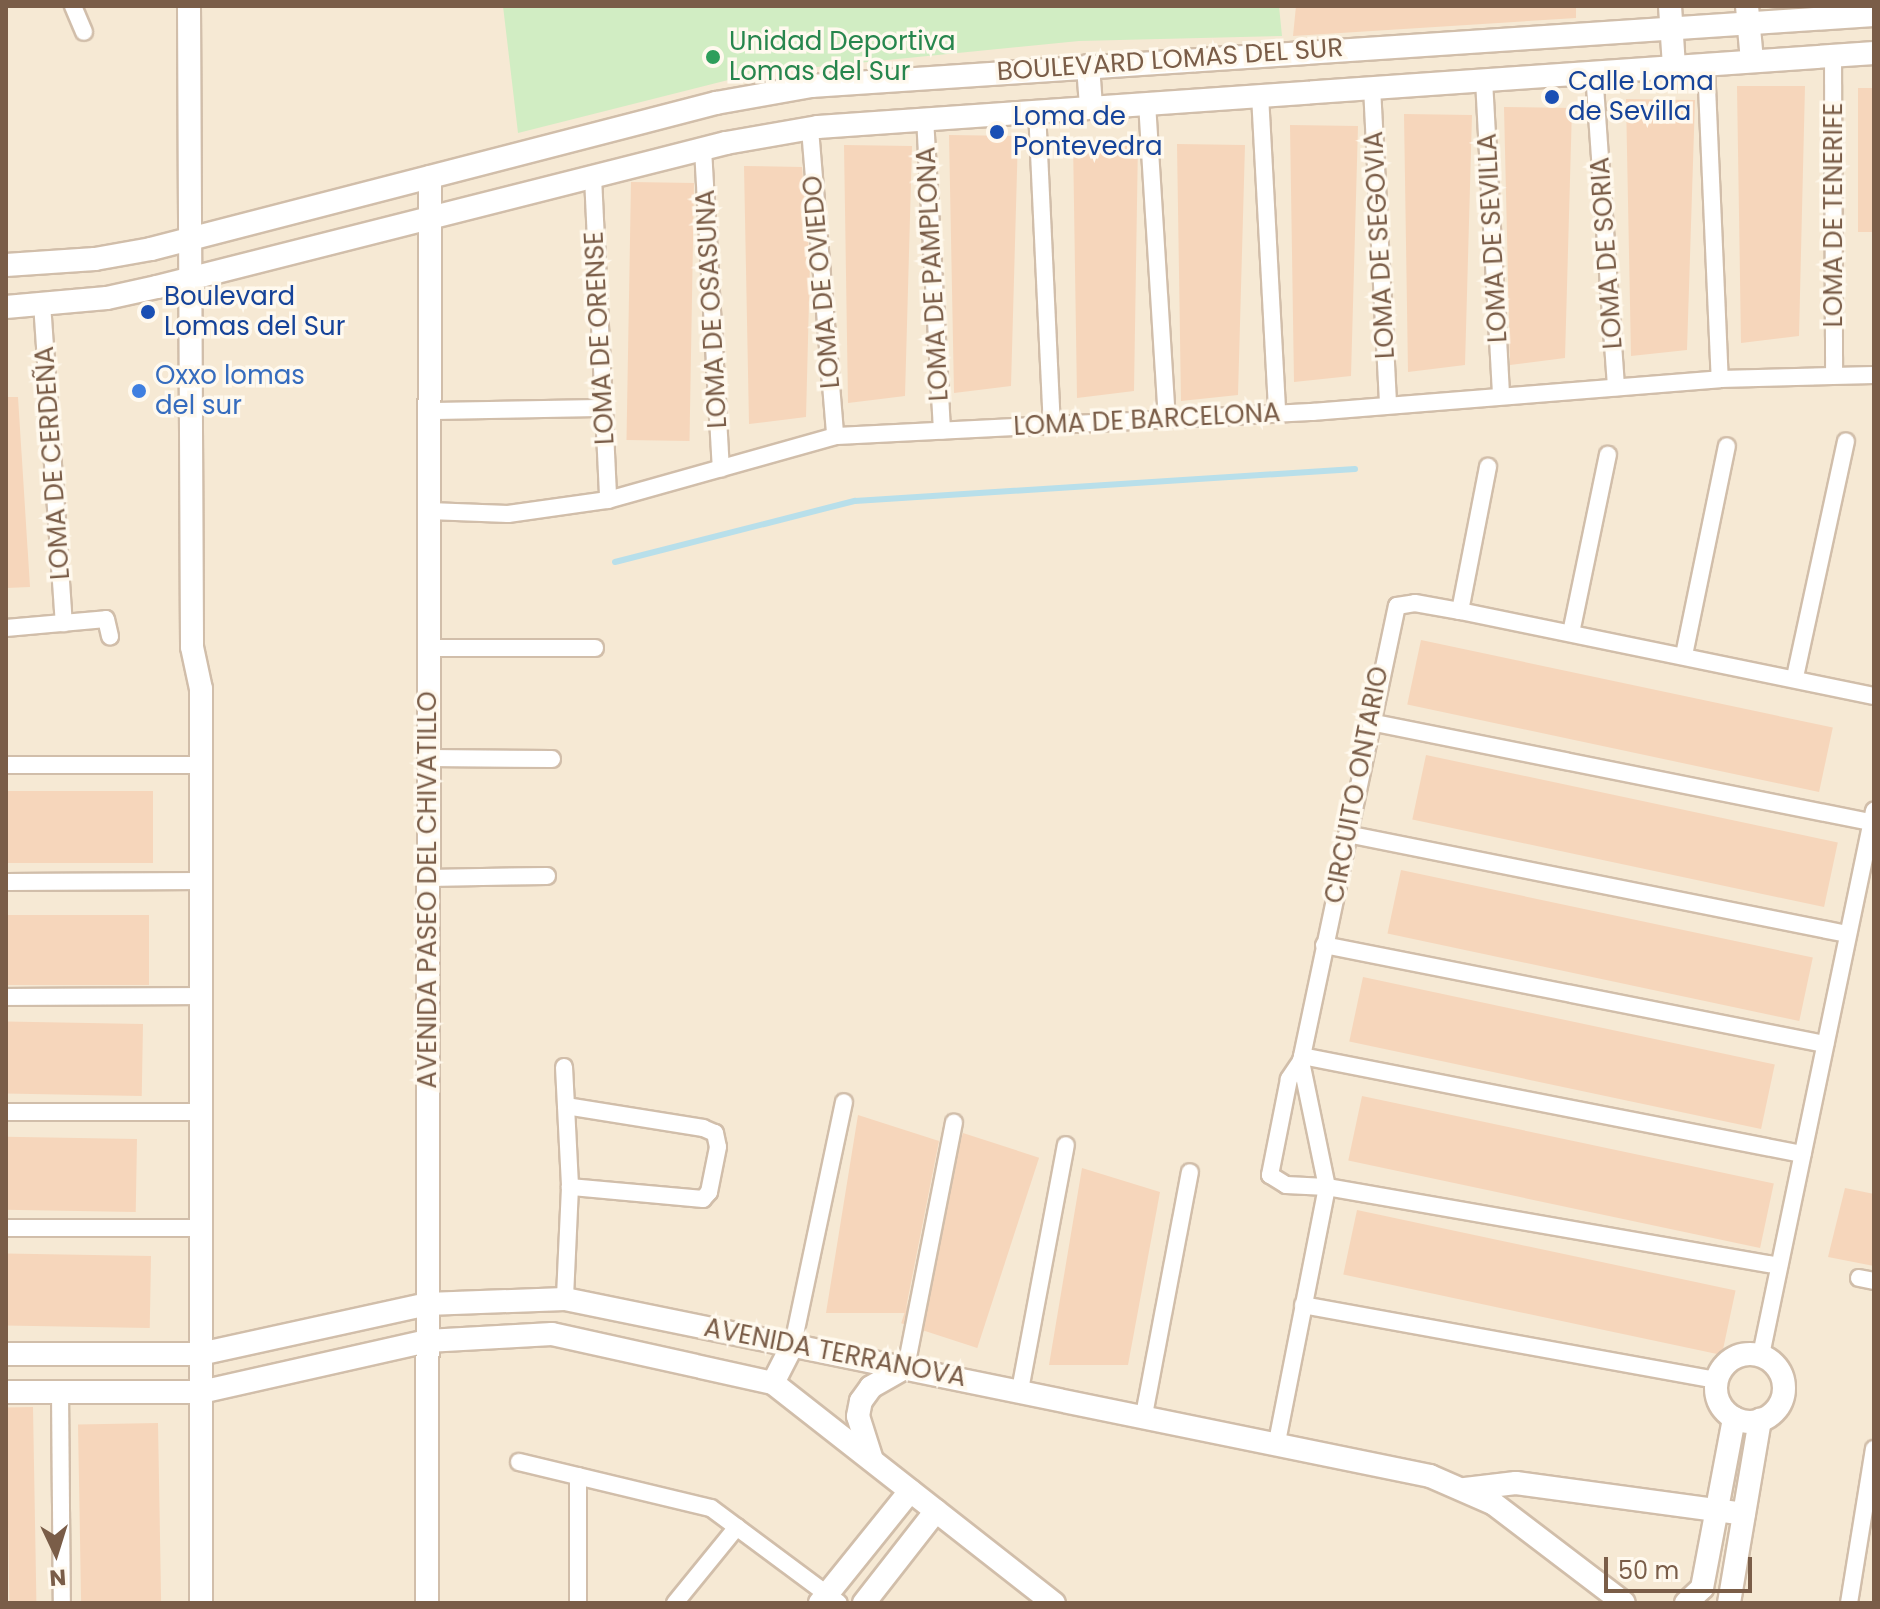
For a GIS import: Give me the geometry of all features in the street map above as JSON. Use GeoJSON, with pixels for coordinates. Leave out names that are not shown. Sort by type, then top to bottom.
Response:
{"type":"FeatureCollection","features":[{"type":"Feature","properties":{"kind":"street"},"geometry":{"type":"LineString","coordinates":[[73,6],[84,32]]}},
{"type":"Feature","properties":{"kind":"street"},"geometry":{"type":"LineString","coordinates":[[189,6],[187,279],[192,647],[201,689],[201,1603]]}},
{"type":"Feature","properties":{"kind":"street"},"geometry":{"type":"LineString","coordinates":[[1748,14],[1752,61]]}},
{"type":"Feature","properties":{"kind":"street","name":"BOULEVARD LOMAS DEL SUR"},"geometry":{"type":"LineString","coordinates":[[6,265],[95,259],[187,240],[716,103],[811,86],[1671,17],[1874,15]]}},
{"type":"Feature","properties":{"kind":"street"},"geometry":{"type":"LineString","coordinates":[[1671,17],[1674,67]]}},
{"type":"Feature","properties":{"kind":"street","name":"BOULEVARD LOMAS DEL SUR"},"geometry":{"type":"LineString","coordinates":[[6,307],[107,298],[703,149],[810,129],[925,117],[1874,53]]}},
{"type":"Feature","properties":{"kind":"street","name":"LOMA DE TENERIFE"},"geometry":{"type":"LineString","coordinates":[[1833,56],[1834,374]]}},
{"type":"Feature","properties":{"kind":"street"},"geometry":{"type":"LineString","coordinates":[[1706,64],[1720,379]]}},
{"type":"Feature","properties":{"kind":"street"},"geometry":{"type":"LineString","coordinates":[[1088,66],[1091,106]]}},
{"type":"Feature","properties":{"kind":"street","name":"LOMA DE SORIA"},"geometry":{"type":"LineString","coordinates":[[1594,72],[1616,387]]}},
{"type":"Feature","properties":{"kind":"street","name":"LOMA DE SEVILLA"},"geometry":{"type":"LineString","coordinates":[[1484,80],[1501,395]]}},
{"type":"Feature","properties":{"kind":"street","name":"LOMA DE SEGOVIA"},"geometry":{"type":"LineString","coordinates":[[1372,87],[1388,404]]}},
{"type":"Feature","properties":{"kind":"street"},"geometry":{"type":"LineString","coordinates":[[1260,95],[1277,413]]}},
{"type":"Feature","properties":{"kind":"street"},"geometry":{"type":"LineString","coordinates":[[1147,103],[1167,419]]}},
{"type":"Feature","properties":{"kind":"street"},"geometry":{"type":"LineString","coordinates":[[1037,110],[1052,425]]}},
{"type":"Feature","properties":{"kind":"street","name":"LOMA DE PAMPLONA"},"geometry":{"type":"LineString","coordinates":[[925,117],[942,431]]}},
{"type":"Feature","properties":{"kind":"street","name":"LOMA DE OVIEDO"},"geometry":{"type":"LineString","coordinates":[[810,129],[835,436]]}},
{"type":"Feature","properties":{"kind":"street","name":"LOMA DE OSASUNA"},"geometry":{"type":"LineString","coordinates":[[703,149],[721,468]]}},
{"type":"Feature","properties":{"kind":"street","name":"AVENIDA PASEO DEL CHIVATILLO"},"geometry":{"type":"LineString","coordinates":[[427,1603],[430,177]]}},
{"type":"Feature","properties":{"kind":"street","name":"LOMA DE ORENSE"},"geometry":{"type":"LineString","coordinates":[[593,177],[608,500]]}},
{"type":"Feature","properties":{"kind":"street","name":"LOMA DE CERDEÑA"},"geometry":{"type":"LineString","coordinates":[[42,303],[64,623]]}},
{"type":"Feature","properties":{"kind":"street","name":"LOMA DE BARCELONA"},"geometry":{"type":"LineString","coordinates":[[429,511],[508,514],[608,500],[835,436],[1277,413],[1720,379],[1874,375]]}},
{"type":"Feature","properties":{"kind":"street"},"geometry":{"type":"LineString","coordinates":[[429,411],[604,408]]}},
{"type":"Feature","properties":{"kind":"street"},"geometry":{"type":"LineString","coordinates":[[1795,677],[1846,441]]}},
{"type":"Feature","properties":{"kind":"street"},"geometry":{"type":"LineString","coordinates":[[1684,655],[1727,446]]}},
{"type":"Feature","properties":{"kind":"street"},"geometry":{"type":"LineString","coordinates":[[1571,633],[1608,455]]}},
{"type":"Feature","properties":{"kind":"street"},"geometry":{"type":"LineString","coordinates":[[1460,611],[1488,467]]}},
{"type":"Feature","properties":{"kind":"street","name":"CIRCUITO ONTARIO"},"geometry":{"type":"LineString","coordinates":[[1277,1442],[1327,1187],[1301,1059],[1397,606],[1415,603],[1460,611],[1795,677],[1874,696]]}},
{"type":"Feature","properties":{"kind":"street"},"geometry":{"type":"LineString","coordinates":[[6,628],[106,619],[110,637]]}},
{"type":"Feature","properties":{"kind":"street"},"geometry":{"type":"LineString","coordinates":[[429,648],[595,648]]}},
{"type":"Feature","properties":{"kind":"street"},"geometry":{"type":"LineString","coordinates":[[1370,722],[1872,816],[1761,1355]]}},
{"type":"Feature","properties":{"kind":"street"},"geometry":{"type":"LineString","coordinates":[[429,758],[552,759]]}},
{"type":"Feature","properties":{"kind":"street"},"geometry":{"type":"LineString","coordinates":[[6,765],[200,765]]}},
{"type":"Feature","properties":{"kind":"street"},"geometry":{"type":"LineString","coordinates":[[1347,834],[1847,934]]}},
{"type":"Feature","properties":{"kind":"street"},"geometry":{"type":"LineString","coordinates":[[428,878],[547,876]]}},
{"type":"Feature","properties":{"kind":"street"},"geometry":{"type":"LineString","coordinates":[[6,882],[201,881]]}},
{"type":"Feature","properties":{"kind":"street"},"geometry":{"type":"LineString","coordinates":[[1324,945],[1825,1044]]}},
{"type":"Feature","properties":{"kind":"street"},"geometry":{"type":"LineString","coordinates":[[6,997],[200,996]]}},
{"type":"Feature","properties":{"kind":"street"},"geometry":{"type":"LineString","coordinates":[[1779,1266],[1327,1187],[1286,1185],[1270,1175],[1289,1079],[1301,1059],[1802,1154]]}},
{"type":"Feature","properties":{"kind":"street"},"geometry":{"type":"LineString","coordinates":[[564,1067],[570,1187],[565,1299]]}},
{"type":"Feature","properties":{"kind":"street"},"geometry":{"type":"LineString","coordinates":[[773,1383],[793,1344],[844,1102]]}},
{"type":"Feature","properties":{"kind":"street"},"geometry":{"type":"LineString","coordinates":[[566,1106],[703,1128],[715,1133],[718,1147],[709,1192],[703,1199],[570,1187]]}},
{"type":"Feature","properties":{"kind":"street"},"geometry":{"type":"LineString","coordinates":[[6,1112],[200,1112]]}},
{"type":"Feature","properties":{"kind":"street"},"geometry":{"type":"LineString","coordinates":[[872,1461],[858,1416],[861,1401],[871,1387],[906,1367],[954,1123]]}},
{"type":"Feature","properties":{"kind":"street"},"geometry":{"type":"LineString","coordinates":[[1020,1390],[1066,1145]]}},
{"type":"Feature","properties":{"kind":"street"},"geometry":{"type":"LineString","coordinates":[[1144,1415],[1190,1172]]}},
{"type":"Feature","properties":{"kind":"street"},"geometry":{"type":"LineString","coordinates":[[6,1228],[200,1228]]}},
{"type":"Feature","properties":{"kind":"street","name":"AVENIDA TERRANOVA"},"geometry":{"type":"LineString","coordinates":[[6,1354],[200,1354],[427,1304],[565,1299],[1383,1463],[1465,1489],[1515,1519],[1624,1603]]}},
{"type":"Feature","properties":{"kind":"street"},"geometry":{"type":"LineString","coordinates":[[1303,1305],[1717,1380]]}},
{"type":"Feature","properties":{"kind":"street","name":"AVENIDA TERRANOVA"},"geometry":{"type":"LineString","coordinates":[[6,1392],[201,1392],[427,1341],[552,1334],[773,1383],[1054,1603]]}},
{"type":"Feature","properties":{"kind":"street"},"geometry":{"type":"LineString","coordinates":[[1761,1355],[1780,1373],[1784,1385],[1775,1410],[1760,1420],[1734,1418],[1719,1402],[1717,1380],[1734,1357],[1761,1355]]}},
{"type":"Feature","properties":{"kind":"street"},"geometry":{"type":"LineString","coordinates":[[60,1392],[62,1603]]}},
{"type":"Feature","properties":{"kind":"street"},"geometry":{"type":"LineString","coordinates":[[1686,1603],[1702,1588],[1734,1418]]}},
{"type":"Feature","properties":{"kind":"street"},"geometry":{"type":"LineString","coordinates":[[1729,1603],[1760,1420]]}},
{"type":"Feature","properties":{"kind":"street"},"geometry":{"type":"LineString","coordinates":[[1849,1603],[1872,1478],[1874,1449]]}},
{"type":"Feature","properties":{"kind":"street"},"geometry":{"type":"LineString","coordinates":[[519,1462],[711,1508],[829,1600],[910,1491]]}},
{"type":"Feature","properties":{"kind":"street"},"geometry":{"type":"LineString","coordinates":[[578,1476],[578,1603]]}},
{"type":"Feature","properties":{"kind":"street"},"geometry":{"type":"LineString","coordinates":[[1465,1489],[1516,1483],[1744,1514]]}},
{"type":"Feature","properties":{"kind":"street"},"geometry":{"type":"LineString","coordinates":[[864,1603],[936,1511]]}},
{"type":"Feature","properties":{"kind":"street"},"geometry":{"type":"LineString","coordinates":[[675,1603],[737,1527]]}},
{"type":"Feature","properties":{"kind":"shaded area"},"geometry":{"type":"Polygon","coordinates":[[[6,6],[1874,6],[1874,1603],[6,1603],[6,6]]]}},
{"type":"Feature","properties":{"kind":"green space","name":"Unidad Deportiva Lomas del Sur"},"geometry":{"type":"Polygon","coordinates":[[[503,6],[1279,6],[1282,36],[1079,41],[756,73],[518,133],[503,6]]]}},
{"type":"Feature","properties":{"kind":"building"},"geometry":{"type":"Polygon","coordinates":[[[1296,6],[1576,6],[1576,18],[1293,36],[1296,6]]]}},
{"type":"Feature","properties":{"kind":"building"},"geometry":{"type":"Polygon","coordinates":[[[1737,86],[1805,86],[1799,336],[1741,343],[1737,86]]]}},
{"type":"Feature","properties":{"kind":"building"},"geometry":{"type":"Polygon","coordinates":[[[1858,88],[1874,88],[1874,232],[1858,232],[1858,88]]]}},
{"type":"Feature","properties":{"kind":"building"},"geometry":{"type":"Polygon","coordinates":[[[1626,99],[1695,100],[1687,350],[1631,356],[1626,99]]]}},
{"type":"Feature","properties":{"kind":"building"},"geometry":{"type":"Polygon","coordinates":[[[1504,107],[1572,108],[1565,358],[1510,365],[1504,107]]]}},
{"type":"Feature","properties":{"kind":"building"},"geometry":{"type":"Polygon","coordinates":[[[1404,114],[1472,115],[1465,365],[1408,372],[1404,114]]]}},
{"type":"Feature","properties":{"kind":"building"},"geometry":{"type":"Polygon","coordinates":[[[1290,125],[1358,126],[1351,376],[1294,382],[1290,125]]]}},
{"type":"Feature","properties":{"kind":"building"},"geometry":{"type":"Polygon","coordinates":[[[949,135],[1018,136],[1011,386],[954,393],[949,135]]]}},
{"type":"Feature","properties":{"kind":"building"},"geometry":{"type":"Polygon","coordinates":[[[1073,140],[1138,141],[1134,391],[1077,398],[1073,140]]]}},
{"type":"Feature","properties":{"kind":"building"},"geometry":{"type":"Polygon","coordinates":[[[1177,144],[1245,145],[1238,395],[1181,401],[1177,144]]]}},
{"type":"Feature","properties":{"kind":"building"},"geometry":{"type":"Polygon","coordinates":[[[844,145],[912,146],[905,396],[848,403],[844,145]]]}},
{"type":"Feature","properties":{"kind":"building"},"geometry":{"type":"Polygon","coordinates":[[[744,166],[802,167],[810,262],[806,417],[749,424],[744,166]]]}},
{"type":"Feature","properties":{"kind":"building"},"geometry":{"type":"Polygon","coordinates":[[[631,182],[694,183],[689,441],[626,440],[631,182]]]}},
{"type":"Feature","properties":{"kind":"building"},"geometry":{"type":"Polygon","coordinates":[[[6,397],[18,397],[30,587],[6,588],[6,397]]]}},
{"type":"Feature","properties":{"kind":"building"},"geometry":{"type":"Polygon","coordinates":[[[1421,640],[1833,728],[1819,792],[1407,705],[1421,640]]]}},
{"type":"Feature","properties":{"kind":"building"},"geometry":{"type":"Polygon","coordinates":[[[1426,755],[1838,843],[1824,907],[1412,820],[1426,755]]]}},
{"type":"Feature","properties":{"kind":"building"},"geometry":{"type":"Polygon","coordinates":[[[6,791],[153,791],[153,863],[6,863],[6,791]]]}},
{"type":"Feature","properties":{"kind":"building"},"geometry":{"type":"Polygon","coordinates":[[[1401,870],[1813,958],[1799,1021],[1387,934],[1401,870]]]}},
{"type":"Feature","properties":{"kind":"building"},"geometry":{"type":"Polygon","coordinates":[[[6,915],[149,915],[149,985],[6,985],[6,915]]]}},
{"type":"Feature","properties":{"kind":"building"},"geometry":{"type":"Polygon","coordinates":[[[1363,977],[1775,1065],[1761,1129],[1349,1042],[1363,977]]]}},
{"type":"Feature","properties":{"kind":"building"},"geometry":{"type":"Polygon","coordinates":[[[6,1022],[143,1024],[142,1096],[6,1094],[6,1022]]]}},
{"type":"Feature","properties":{"kind":"building"},"geometry":{"type":"Polygon","coordinates":[[[1362,1096],[1774,1184],[1760,1248],[1348,1161],[1362,1096]]]}},
{"type":"Feature","properties":{"kind":"building"},"geometry":{"type":"Polygon","coordinates":[[[858,1115],[939,1141],[905,1313],[826,1313],[858,1115]]]}},
{"type":"Feature","properties":{"kind":"building"},"geometry":{"type":"Polygon","coordinates":[[[963,1133],[1039,1158],[977,1348],[901,1323],[963,1133]]]}},
{"type":"Feature","properties":{"kind":"building"},"geometry":{"type":"Polygon","coordinates":[[[6,1137],[137,1139],[136,1212],[6,1210],[6,1137]]]}},
{"type":"Feature","properties":{"kind":"building"},"geometry":{"type":"Polygon","coordinates":[[[1082,1168],[1160,1192],[1128,1365],[1049,1365],[1082,1168]]]}},
{"type":"Feature","properties":{"kind":"building"},"geometry":{"type":"Polygon","coordinates":[[[1845,1188],[1874,1194],[1874,1266],[1828,1257],[1845,1188]]]}},
{"type":"Feature","properties":{"kind":"building"},"geometry":{"type":"Polygon","coordinates":[[[1357,1210],[1736,1290],[1722,1355],[1343,1275],[1357,1210]]]}},
{"type":"Feature","properties":{"kind":"building"},"geometry":{"type":"Polygon","coordinates":[[[6,1253],[151,1256],[150,1328],[6,1325],[6,1253]]]}},
{"type":"Feature","properties":{"kind":"building"},"geometry":{"type":"Polygon","coordinates":[[[6,1407],[33,1407],[36,1603],[9,1603],[6,1407]]]}},
{"type":"Feature","properties":{"kind":"building"},"geometry":{"type":"Polygon","coordinates":[[[158,1423],[161,1603],[81,1603],[78,1424],[158,1423]]]}},
{"type":"Feature","properties":{"kind":"waterway"},"geometry":{"type":"LineString","coordinates":[[615,562],[855,501],[1355,469]]}},
{"type":"Feature","properties":{"kind":"place","name":"Unidad Deportiva Lomas del Sur"},"geometry":{"type":"Point","coordinates":[713,57]}},
{"type":"Feature","properties":{"kind":"place","name":"Calle Loma de Sevilla"},"geometry":{"type":"Point","coordinates":[1552,97]}},
{"type":"Feature","properties":{"kind":"place","name":"Loma de Pontevedra"},"geometry":{"type":"Point","coordinates":[997,132]}},
{"type":"Feature","properties":{"kind":"place","name":"Boulevard Lomas del Sur"},"geometry":{"type":"Point","coordinates":[148,312]}},
{"type":"Feature","properties":{"kind":"place","name":"Oxxo lomas del sur"},"geometry":{"type":"Point","coordinates":[139,391]}}]}
